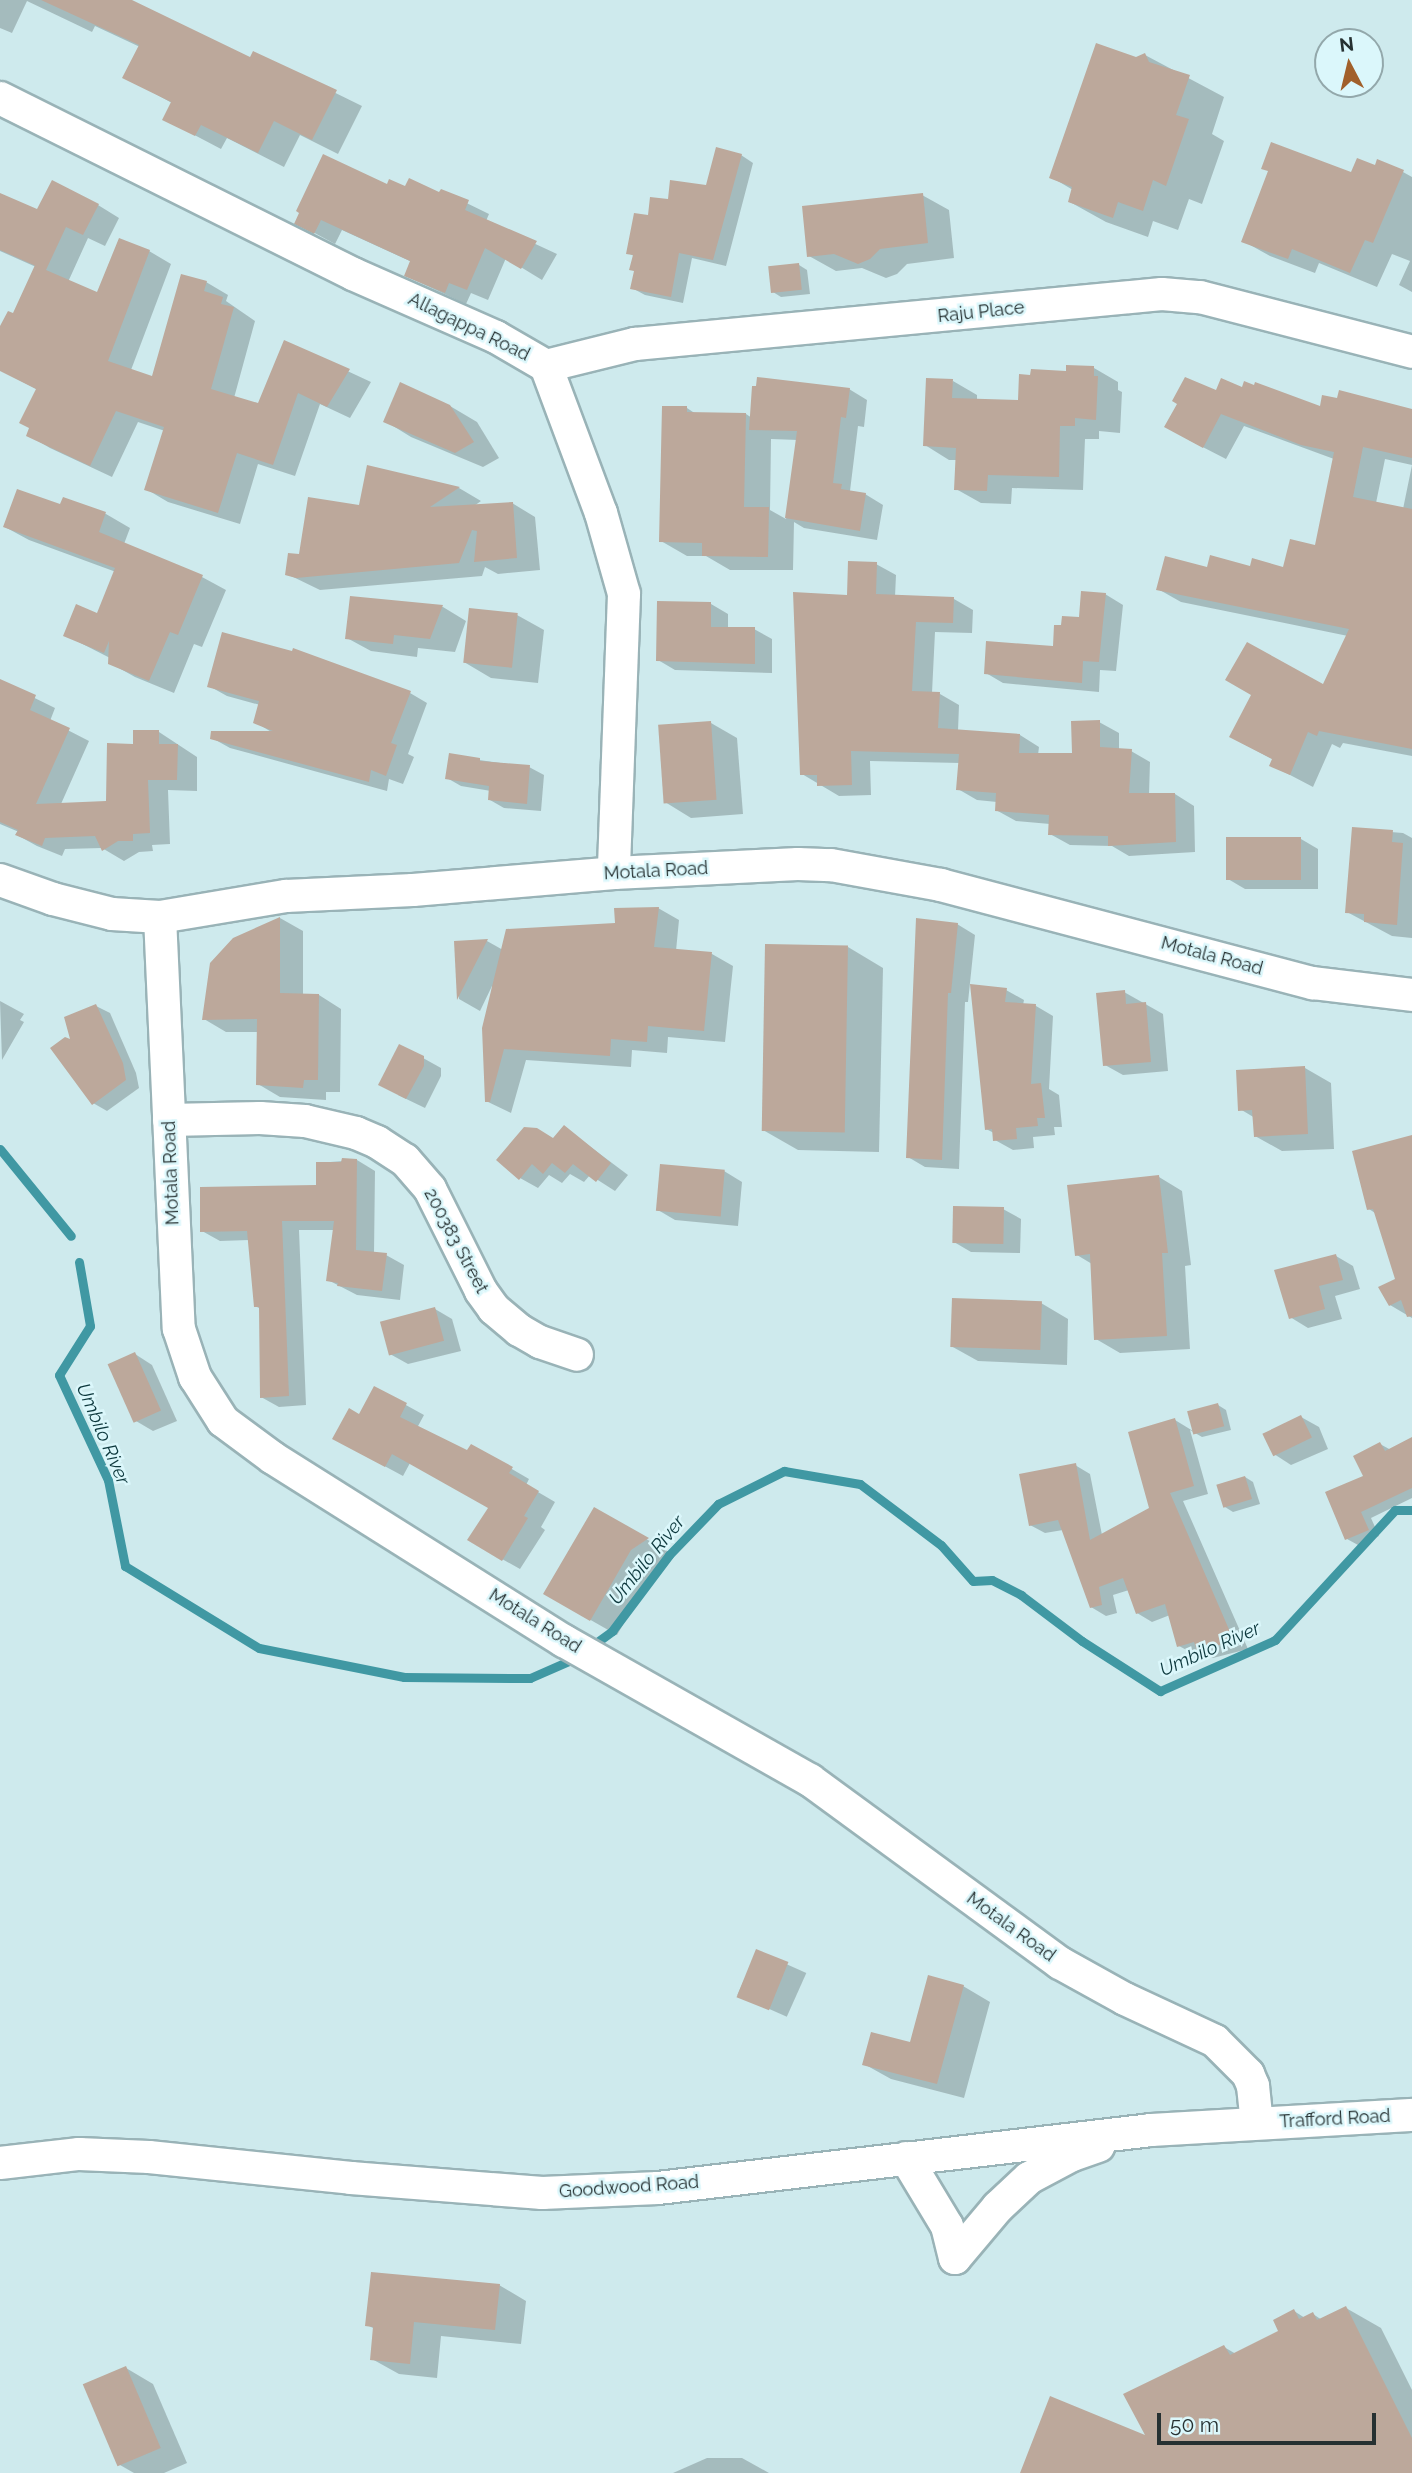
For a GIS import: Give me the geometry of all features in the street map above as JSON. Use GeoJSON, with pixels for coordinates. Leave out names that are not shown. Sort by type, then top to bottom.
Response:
{"type":"FeatureCollection","features":[{"type":"Feature","properties":{"kind":"street","name":"Allagappa Road"},"geometry":{"type":"LineString","coordinates":[[0,99],[353,274],[496,337],[546,366],[601,513],[624,594],[614,873]]}},
{"type":"Feature","properties":{"kind":"street","name":"Raju Place"},"geometry":{"type":"LineString","coordinates":[[546,366],[635,344],[1162,295],[1200,297],[1412,352]]}},
{"type":"Feature","properties":{"kind":"street","name":"Motala Road"},"geometry":{"type":"LineString","coordinates":[[1257,2123],[1253,2086],[1248,2074],[1214,2041],[1125,1999],[1060,1963],[810,1780],[564,1641],[273,1458],[223,1421],[195,1377],[179,1329],[160,917],[286,896],[413,890],[614,873],[831,865],[941,885],[1313,983],[1412,995]]}},
{"type":"Feature","properties":{"kind":"street"},"geometry":{"type":"LineString","coordinates":[[0,880],[53,899],[112,914],[160,917]]}},
{"type":"Feature","properties":{"kind":"street","name":"200383 Street"},"geometry":{"type":"LineString","coordinates":[[169,1120],[260,1118],[305,1121],[356,1133],[377,1142],[404,1160],[430,1189],[470,1269],[494,1309],[519,1330],[540,1342],[577,1355]]}},
{"type":"Feature","properties":{"kind":"street","name":"Trafford Road"},"geometry":{"type":"LineString","coordinates":[[1257,2123],[1412,2115]]}},
{"type":"Feature","properties":{"kind":"street","name":"Goodwood Road"},"geometry":{"type":"LineString","coordinates":[[0,2163],[79,2154],[149,2157],[351,2178],[542,2193],[658,2188],[1150,2130],[1257,2123]]}},
{"type":"Feature","properties":{"kind":"street"},"geometry":{"type":"LineString","coordinates":[[906,2158],[947,2226],[955,2258],[998,2207],[1030,2178],[1072,2155],[1150,2130]]}},
{"type":"Feature","properties":{"kind":"building"},"geometry":{"type":"Polygon","coordinates":[[[41,0],[132,0],[250,57],[253,51],[337,90],[312,140],[274,121],[258,153],[201,125],[195,136],[162,120],[171,102],[122,78],[139,45],[41,0]]]}},
{"type":"Feature","properties":{"kind":"building"},"geometry":{"type":"Polygon","coordinates":[[[1096,43],[1136,57],[1145,53],[1149,62],[1190,75],[1176,115],[1189,119],[1166,186],[1153,180],[1143,211],[1118,202],[1113,218],[1068,202],[1072,187],[1049,178],[1096,43]]]}},
{"type":"Feature","properties":{"kind":"building"},"geometry":{"type":"Polygon","coordinates":[[[1271,142],[1351,172],[1357,158],[1375,165],[1377,159],[1404,170],[1373,243],[1365,240],[1350,273],[1292,249],[1288,259],[1241,242],[1268,171],[1261,169],[1271,142]]]}},
{"type":"Feature","properties":{"kind":"building"},"geometry":{"type":"Polygon","coordinates":[[[716,147],[742,154],[713,260],[679,253],[671,297],[630,289],[634,271],[629,270],[633,255],[626,254],[634,213],[648,215],[650,197],[668,199],[670,180],[706,185],[716,147]]]}},
{"type":"Feature","properties":{"kind":"building"},"geometry":{"type":"Polygon","coordinates":[[[323,154],[387,184],[389,179],[405,186],[409,178],[439,192],[441,189],[469,200],[465,210],[537,241],[521,269],[485,248],[467,290],[449,283],[445,293],[404,276],[410,261],[321,220],[314,234],[294,224],[299,213],[296,211],[323,154]]]}},
{"type":"Feature","properties":{"kind":"building"},"geometry":{"type":"Polygon","coordinates":[[[52,180],[99,204],[83,235],[66,227],[46,270],[97,292],[119,238],[150,250],[108,361],[152,376],[181,274],[207,281],[204,291],[223,297],[221,304],[234,307],[211,389],[258,403],[284,340],[350,369],[327,407],[298,393],[273,465],[237,453],[218,513],[144,490],[164,427],[116,411],[90,466],[26,436],[29,428],[19,423],[36,389],[0,371],[0,326],[8,311],[13,313],[35,265],[0,250],[0,193],[37,209],[52,180]]]}},
{"type":"Feature","properties":{"kind":"building"},"geometry":{"type":"Polygon","coordinates":[[[923,193],[928,243],[880,249],[870,259],[858,264],[834,254],[807,257],[802,206],[923,193]]]}},
{"type":"Feature","properties":{"kind":"building"},"geometry":{"type":"Polygon","coordinates":[[[799,263],[802,290],[771,293],[768,266],[799,263]]]}},
{"type":"Feature","properties":{"kind":"building"},"geometry":{"type":"Polygon","coordinates":[[[1066,365],[1094,366],[1094,376],[1098,376],[1096,420],[1075,418],[1075,426],[1060,426],[1059,477],[988,475],[987,491],[954,490],[956,448],[923,446],[926,378],[953,379],[952,398],[1018,400],[1019,374],[1030,375],[1031,369],[1066,371],[1066,365]]]}},
{"type":"Feature","properties":{"kind":"building"},"geometry":{"type":"Polygon","coordinates":[[[757,377],[850,388],[846,418],[841,417],[833,483],[842,484],[841,489],[866,493],[860,531],[785,518],[797,431],[749,430],[752,386],[756,386],[757,377]]]}},
{"type":"Feature","properties":{"kind":"building"},"geometry":{"type":"Polygon","coordinates":[[[1185,377],[1216,390],[1221,378],[1242,387],[1244,381],[1254,385],[1255,382],[1320,406],[1322,395],[1337,398],[1339,390],[1412,409],[1412,458],[1363,447],[1353,497],[1412,509],[1412,749],[1319,731],[1317,736],[1308,732],[1290,775],[1269,766],[1272,759],[1229,737],[1251,695],[1225,680],[1247,642],[1323,684],[1349,629],[1156,590],[1165,556],[1207,567],[1210,555],[1250,566],[1252,558],[1283,567],[1290,539],[1315,545],[1334,452],[1301,445],[1221,414],[1203,448],[1164,427],[1177,404],[1172,401],[1185,377]]]}},
{"type":"Feature","properties":{"kind":"building"},"geometry":{"type":"Polygon","coordinates":[[[400,382],[450,405],[474,442],[455,453],[383,422],[400,382]]]}},
{"type":"Feature","properties":{"kind":"building"},"geometry":{"type":"Polygon","coordinates":[[[662,406],[687,406],[687,412],[746,413],[744,507],[769,507],[768,557],[702,556],[702,543],[659,542],[662,406]]]}},
{"type":"Feature","properties":{"kind":"building"},"geometry":{"type":"Polygon","coordinates":[[[367,465],[460,487],[430,507],[513,502],[517,558],[474,562],[477,531],[472,530],[459,563],[296,578],[285,575],[288,553],[299,554],[308,497],[359,505],[367,465]]]}},
{"type":"Feature","properties":{"kind":"building"},"geometry":{"type":"Polygon","coordinates":[[[17,489],[60,504],[63,497],[106,512],[99,532],[203,575],[178,635],[170,632],[149,681],[108,664],[109,641],[104,653],[63,636],[76,604],[97,613],[115,568],[3,527],[17,489]]]}},
{"type":"Feature","properties":{"kind":"building"},"geometry":{"type":"Polygon","coordinates":[[[848,561],[877,562],[876,594],[954,597],[953,623],[916,622],[912,691],[940,692],[938,728],[1020,734],[1019,753],[1072,753],[1071,721],[1100,720],[1100,747],[1132,749],[1129,793],[1175,793],[1176,842],[1108,846],[1108,836],[1048,835],[1049,815],[995,811],[996,793],[956,790],[959,754],[851,751],[852,785],[817,786],[817,775],[800,775],[793,592],[847,595],[848,561]]]}},
{"type":"Feature","properties":{"kind":"building"},"geometry":{"type":"Polygon","coordinates":[[[1081,591],[1106,593],[1099,662],[1083,661],[1082,683],[984,674],[986,641],[1053,646],[1054,625],[1061,625],[1062,616],[1079,617],[1081,591]]]}},
{"type":"Feature","properties":{"kind":"building"},"geometry":{"type":"Polygon","coordinates":[[[350,596],[443,605],[430,639],[394,635],[393,644],[345,639],[350,596]]]}},
{"type":"Feature","properties":{"kind":"building"},"geometry":{"type":"Polygon","coordinates":[[[657,601],[711,602],[711,627],[755,627],[755,664],[656,661],[657,601]]]}},
{"type":"Feature","properties":{"kind":"building"},"geometry":{"type":"Polygon","coordinates":[[[469,608],[518,613],[512,668],[463,663],[469,608]]]}},
{"type":"Feature","properties":{"kind":"building"},"geometry":{"type":"Polygon","coordinates":[[[222,632],[292,651],[293,648],[411,691],[391,743],[397,745],[386,776],[371,770],[369,782],[210,739],[211,731],[273,731],[253,723],[259,701],[207,687],[222,632]]]}},
{"type":"Feature","properties":{"kind":"building"},"geometry":{"type":"Polygon","coordinates":[[[0,679],[36,695],[30,710],[70,728],[36,804],[106,801],[107,743],[133,744],[133,730],[159,730],[159,744],[178,744],[177,780],[148,780],[150,833],[133,834],[133,841],[118,841],[102,851],[95,836],[45,838],[42,846],[15,835],[18,830],[0,822],[0,679]]]}},
{"type":"Feature","properties":{"kind":"building"},"geometry":{"type":"Polygon","coordinates":[[[711,721],[717,800],[664,804],[658,725],[711,721]]]}},
{"type":"Feature","properties":{"kind":"building"},"geometry":{"type":"Polygon","coordinates":[[[449,753],[480,758],[480,761],[530,765],[527,804],[488,800],[489,786],[445,779],[449,753]]]}},
{"type":"Feature","properties":{"kind":"building"},"geometry":{"type":"Polygon","coordinates":[[[1352,827],[1393,830],[1392,842],[1403,843],[1397,925],[1364,922],[1364,914],[1345,913],[1352,827]]]}},
{"type":"Feature","properties":{"kind":"building"},"geometry":{"type":"Polygon","coordinates":[[[1226,837],[1301,837],[1301,880],[1226,880],[1226,837]]]}},
{"type":"Feature","properties":{"kind":"building"},"geometry":{"type":"Polygon","coordinates":[[[659,907],[654,947],[712,952],[704,1031],[648,1026],[647,1042],[611,1039],[610,1056],[504,1049],[490,1102],[485,1102],[482,1028],[506,929],[615,923],[614,908],[659,907]]]}},
{"type":"Feature","properties":{"kind":"building"},"geometry":{"type":"Polygon","coordinates":[[[280,917],[280,993],[319,994],[318,1080],[304,1080],[303,1088],[256,1085],[257,1019],[202,1020],[210,963],[233,938],[280,917]]]}},
{"type":"Feature","properties":{"kind":"building"},"geometry":{"type":"Polygon","coordinates":[[[916,918],[958,923],[951,993],[948,993],[942,1160],[906,1158],[916,918]]]}},
{"type":"Feature","properties":{"kind":"building"},"geometry":{"type":"Polygon","coordinates":[[[488,939],[457,1000],[454,941],[488,939]]]}},
{"type":"Feature","properties":{"kind":"building"},"geometry":{"type":"Polygon","coordinates":[[[765,944],[848,945],[845,1132],[762,1131],[765,944]]]}},
{"type":"Feature","properties":{"kind":"building"},"geometry":{"type":"Polygon","coordinates":[[[970,984],[1007,988],[1005,1002],[1036,1004],[1031,1084],[1041,1083],[1045,1118],[1037,1118],[1038,1126],[1016,1128],[1017,1139],[993,1141],[992,1129],[985,1130],[970,984]]]}},
{"type":"Feature","properties":{"kind":"building"},"geometry":{"type":"Polygon","coordinates":[[[1125,990],[1126,1004],[1146,1002],[1151,1062],[1103,1066],[1096,993],[1125,990]]]}},
{"type":"Feature","properties":{"kind":"building"},"geometry":{"type":"Polygon","coordinates":[[[96,1004],[123,1063],[126,1080],[92,1105],[50,1048],[65,1037],[70,1039],[64,1017],[96,1004]]]}},
{"type":"Feature","properties":{"kind":"building"},"geometry":{"type":"Polygon","coordinates":[[[399,1044],[424,1056],[424,1066],[406,1099],[378,1085],[399,1044]]]}},
{"type":"Feature","properties":{"kind":"building"},"geometry":{"type":"Polygon","coordinates":[[[1305,1066],[1308,1134],[1254,1137],[1252,1110],[1238,1111],[1236,1070],[1305,1066]]]}},
{"type":"Feature","properties":{"kind":"building"},"geometry":{"type":"Polygon","coordinates":[[[564,1125],[611,1163],[596,1182],[573,1164],[565,1173],[552,1163],[543,1174],[532,1164],[519,1180],[496,1160],[524,1127],[537,1128],[553,1138],[564,1125]]]}},
{"type":"Feature","properties":{"kind":"building"},"geometry":{"type":"Polygon","coordinates":[[[1412,1135],[1412,1316],[1407,1317],[1401,1300],[1389,1306],[1378,1287],[1395,1279],[1373,1209],[1367,1210],[1352,1151],[1412,1135]]]}},
{"type":"Feature","properties":{"kind":"building"},"geometry":{"type":"Polygon","coordinates":[[[342,1158],[357,1159],[356,1250],[387,1253],[382,1291],[337,1286],[338,1283],[326,1281],[334,1221],[282,1221],[289,1396],[260,1398],[259,1307],[254,1307],[247,1231],[200,1232],[200,1187],[316,1185],[316,1162],[341,1162],[342,1158]]]}},
{"type":"Feature","properties":{"kind":"building"},"geometry":{"type":"Polygon","coordinates":[[[660,1164],[725,1170],[721,1216],[656,1211],[660,1164]]]}},
{"type":"Feature","properties":{"kind":"building"},"geometry":{"type":"Polygon","coordinates":[[[1159,1175],[1168,1253],[1162,1253],[1167,1336],[1094,1340],[1090,1254],[1075,1256],[1067,1185],[1159,1175]]]}},
{"type":"Feature","properties":{"kind":"building"},"geometry":{"type":"Polygon","coordinates":[[[953,1206],[1004,1207],[1003,1244],[952,1243],[953,1206]]]}},
{"type":"Feature","properties":{"kind":"building"},"geometry":{"type":"Polygon","coordinates":[[[1336,1254],[1343,1280],[1319,1286],[1325,1309],[1289,1319],[1274,1270],[1336,1254]]]}},
{"type":"Feature","properties":{"kind":"building"},"geometry":{"type":"Polygon","coordinates":[[[952,1298],[1042,1301],[1040,1350],[950,1347],[952,1298]]]}},
{"type":"Feature","properties":{"kind":"building"},"geometry":{"type":"Polygon","coordinates":[[[435,1307],[444,1341],[389,1356],[380,1322],[435,1307]]]}},
{"type":"Feature","properties":{"kind":"building"},"geometry":{"type":"Polygon","coordinates":[[[135,1352],[161,1410],[134,1423],[108,1364],[135,1352]]]}},
{"type":"Feature","properties":{"kind":"building"},"geometry":{"type":"Polygon","coordinates":[[[374,1386],[407,1403],[400,1417],[467,1450],[471,1444],[513,1467],[509,1473],[539,1491],[524,1516],[528,1518],[502,1561],[467,1540],[488,1508],[392,1454],[385,1467],[332,1439],[349,1408],[359,1414],[374,1386]]]}},
{"type":"Feature","properties":{"kind":"building"},"geometry":{"type":"Polygon","coordinates":[[[1218,1403],[1224,1426],[1193,1434],[1187,1411],[1218,1403]]]}},
{"type":"Feature","properties":{"kind":"building"},"geometry":{"type":"Polygon","coordinates":[[[1301,1415],[1312,1437],[1273,1456],[1262,1434],[1301,1415]]]}},
{"type":"Feature","properties":{"kind":"building"},"geometry":{"type":"Polygon","coordinates":[[[1175,1418],[1194,1486],[1170,1493],[1234,1641],[1197,1651],[1194,1642],[1177,1647],[1165,1604],[1136,1614],[1123,1578],[1099,1587],[1102,1605],[1090,1608],[1058,1520],[1029,1526],[1019,1474],[1076,1463],[1090,1540],[1149,1508],[1128,1432],[1175,1418]]]}},
{"type":"Feature","properties":{"kind":"building"},"geometry":{"type":"Polygon","coordinates":[[[1412,1437],[1412,1488],[1361,1512],[1369,1530],[1345,1540],[1325,1492],[1363,1476],[1353,1456],[1380,1442],[1385,1451],[1412,1437]]]}},
{"type":"Feature","properties":{"kind":"building"},"geometry":{"type":"Polygon","coordinates":[[[1245,1476],[1252,1499],[1223,1508],[1216,1485],[1245,1476]]]}},
{"type":"Feature","properties":{"kind":"building"},"geometry":{"type":"Polygon","coordinates":[[[594,1507],[649,1538],[631,1550],[590,1621],[543,1594],[594,1507]]]}},
{"type":"Feature","properties":{"kind":"building"},"geometry":{"type":"Polygon","coordinates":[[[756,1949],[788,1962],[769,2010],[737,1997],[756,1949]]]}},
{"type":"Feature","properties":{"kind":"building"},"geometry":{"type":"Polygon","coordinates":[[[928,1975],[964,1985],[937,2084],[862,2065],[871,2032],[910,2042],[928,1975]]]}},
{"type":"Feature","properties":{"kind":"building"},"geometry":{"type":"Polygon","coordinates":[[[371,2272],[500,2284],[495,2330],[414,2322],[410,2364],[370,2360],[373,2327],[365,2326],[371,2272]]]}},
{"type":"Feature","properties":{"kind":"building"},"geometry":{"type":"Polygon","coordinates":[[[1346,2306],[1412,2438],[1412,2473],[1020,2473],[1050,2396],[1145,2435],[1123,2394],[1224,2345],[1230,2355],[1278,2331],[1273,2320],[1294,2309],[1299,2319],[1313,2312],[1317,2320],[1346,2306]]]}},
{"type":"Feature","properties":{"kind":"building"},"geometry":{"type":"Polygon","coordinates":[[[126,2366],[161,2448],[118,2466],[83,2384],[126,2366]]]}},
{"type":"Feature","properties":{"kind":"waterway","name":"Umbilo River"},"geometry":{"type":"LineString","coordinates":[[0,1149],[71,1236]]}},
{"type":"Feature","properties":{"kind":"waterway","name":"Umbilo River"},"geometry":{"type":"LineString","coordinates":[[79,1262],[90,1326],[59,1375],[108,1480],[125,1566],[259,1648],[404,1677],[530,1678],[578,1657]]}},
{"type":"Feature","properties":{"kind":"waterway","name":"Umbilo River"},"geometry":{"type":"LineString","coordinates":[[589,1648],[612,1631],[669,1555],[718,1504],[784,1471],[860,1484],[941,1545],[973,1581],[992,1580],[1021,1595],[1082,1641],[1160,1691],[1275,1640],[1395,1510],[1412,1510]]}}]}
